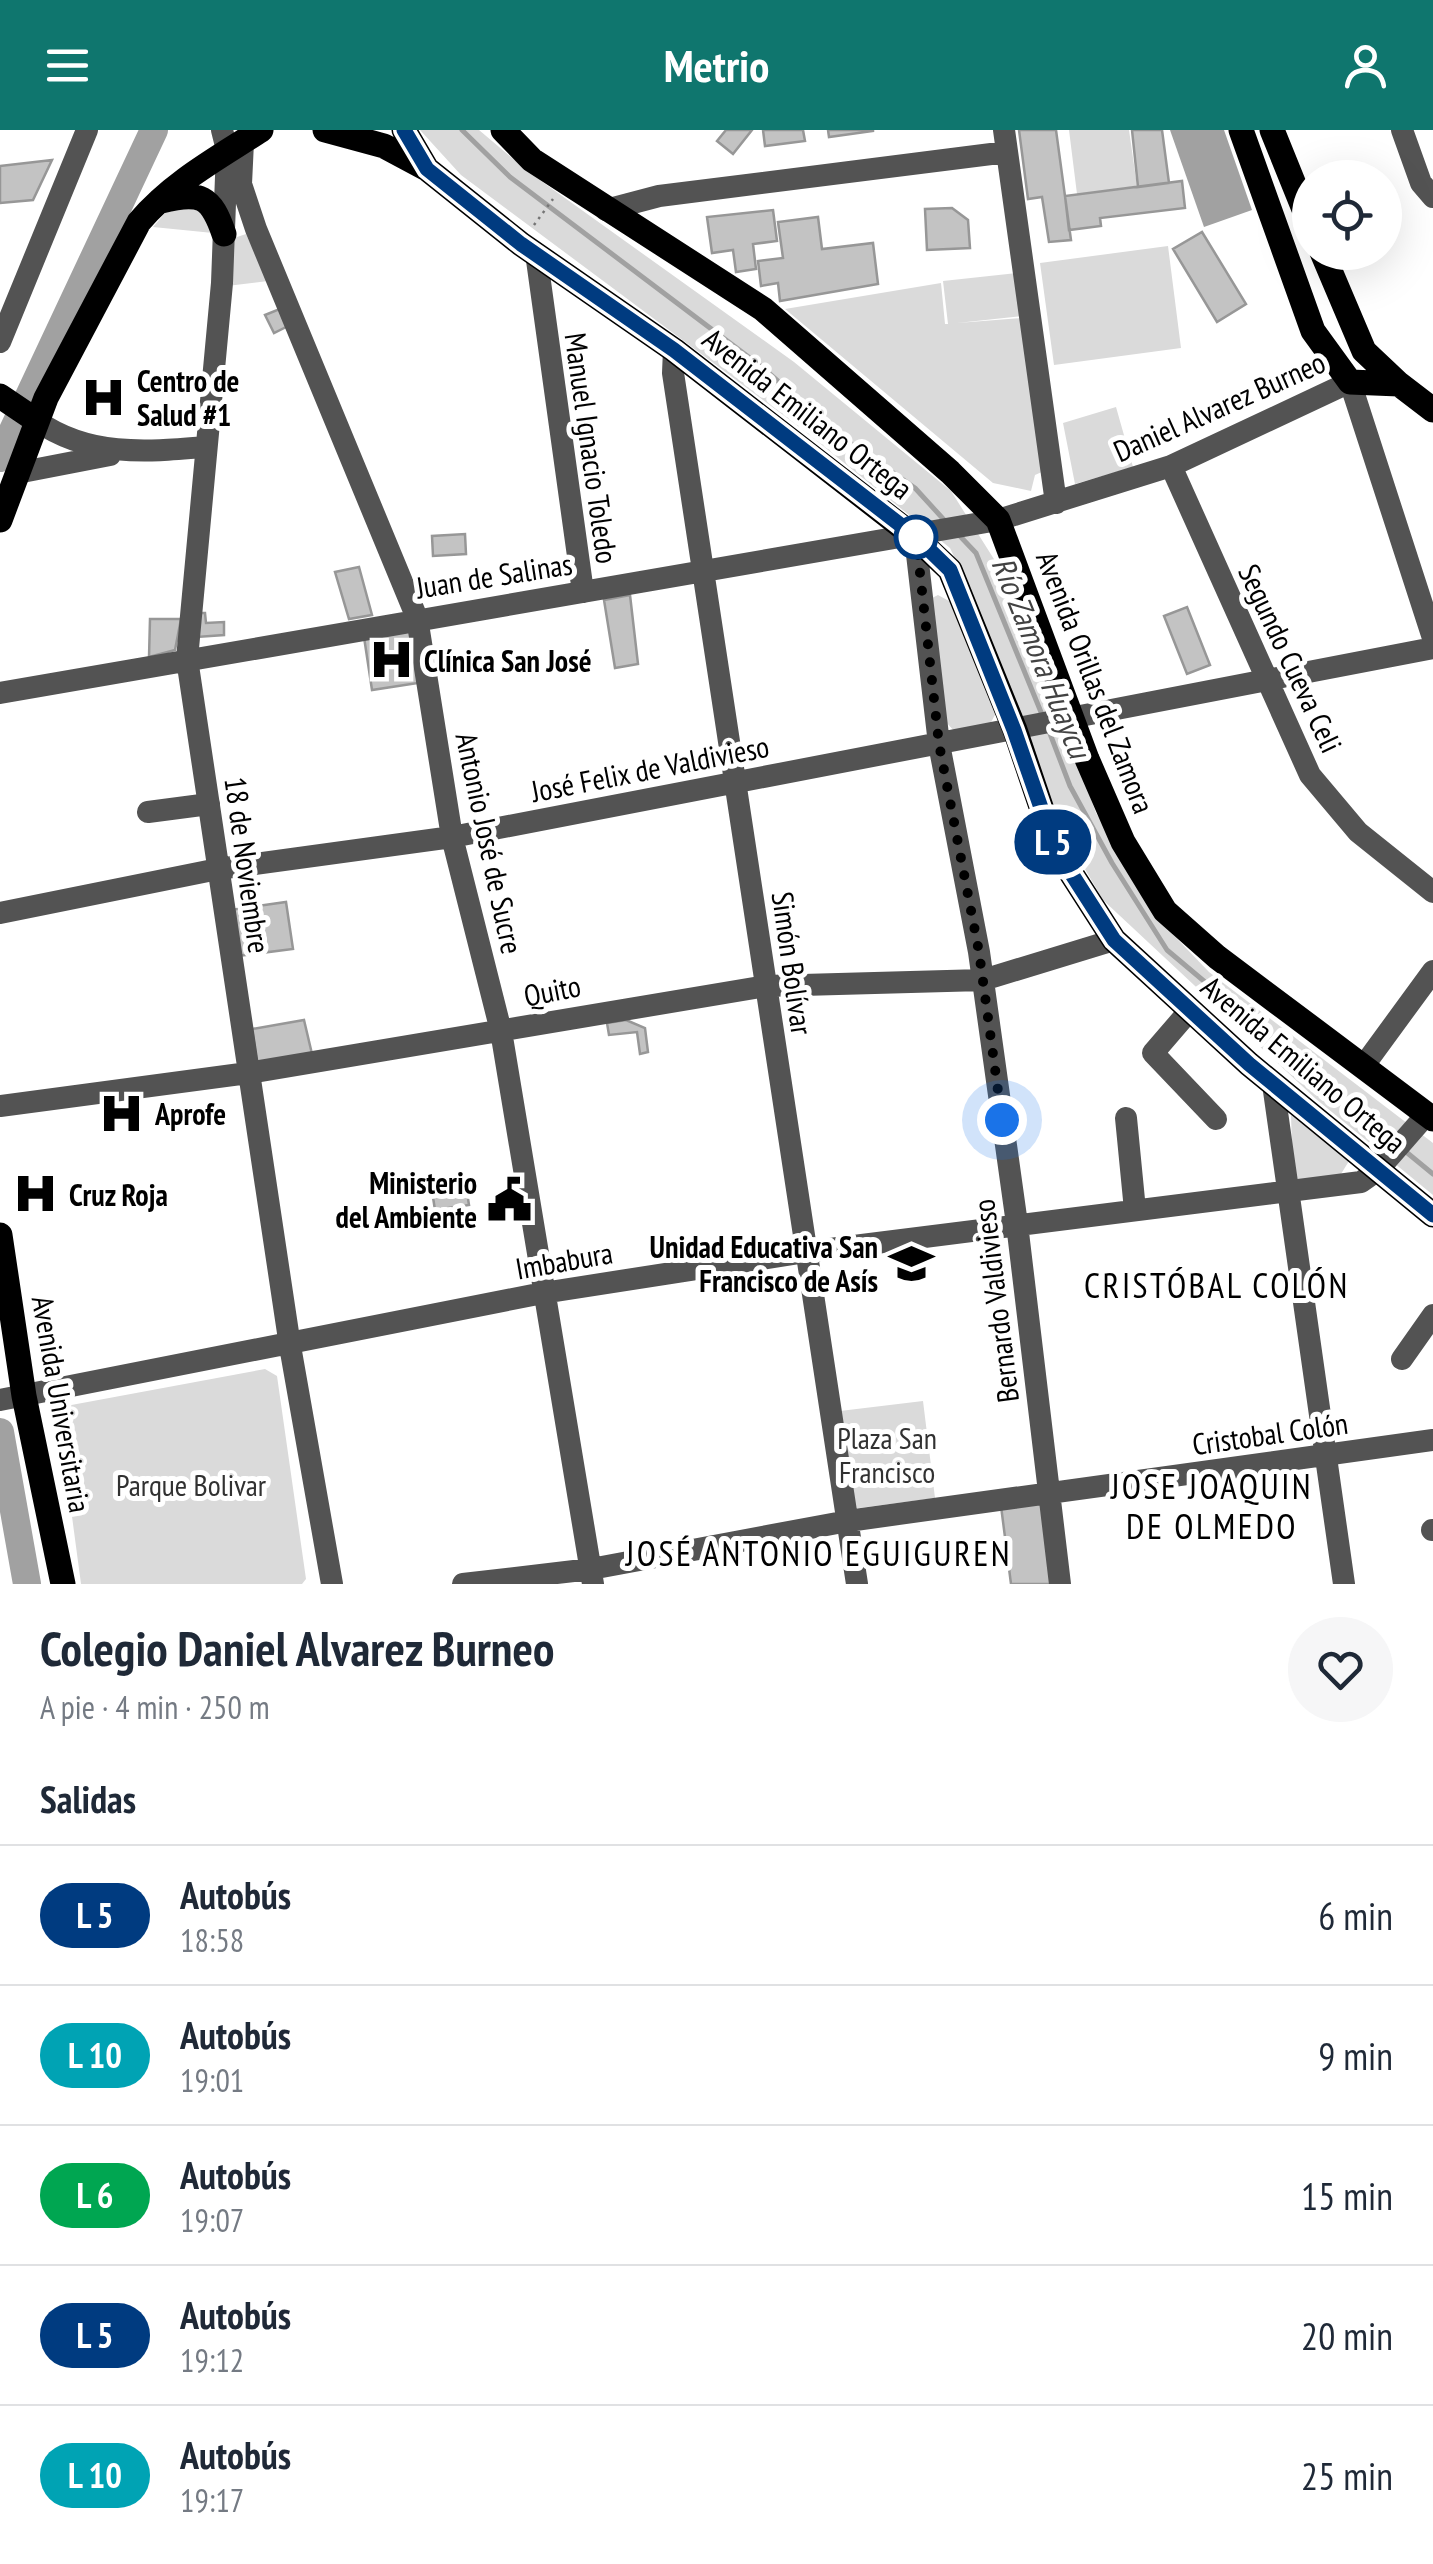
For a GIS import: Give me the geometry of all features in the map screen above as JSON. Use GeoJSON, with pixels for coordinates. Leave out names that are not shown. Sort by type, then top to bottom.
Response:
{"type":"FeatureCollection","features":[{"type":"Feature","properties":{"kind":"main road"},"geometry":{"type":"LineString","coordinates":[[326,130],[384,146],[427,169]]}},
{"type":"Feature","properties":{"kind":"main road","name":"Avenida Emiliano Ortega"},"geometry":{"type":"LineString","coordinates":[[404,130],[427,169],[528,249],[674,350],[916,537],[950,570],[1014,730],[1055,848],[1114,940],[1274,1084],[1433,1215]]}},
{"type":"Feature","properties":{"kind":"main road","name":"Avenida Orillas del Zamora"},"geometry":{"type":"LineString","coordinates":[[503,130],[532,160],[763,309],[950,472],[998,520],[1087,759],[1123,842],[1165,910],[1216,956],[1430,1116]]}},
{"type":"Feature","properties":{"kind":"main road"},"geometry":{"type":"LineString","coordinates":[[1241,130],[1313,331],[1350,382],[1399,384]]}},
{"type":"Feature","properties":{"kind":"main road"},"geometry":{"type":"LineString","coordinates":[[1272,130],[1292,179]]}},
{"type":"Feature","properties":{"kind":"main road"},"geometry":{"type":"LineString","coordinates":[[0,520],[37,421],[139,222],[156,202],[239,138]]}},
{"type":"Feature","properties":{"kind":"main road"},"geometry":{"type":"LineString","coordinates":[[156,202],[189,196],[206,200],[215,208],[224,237]]}},
{"type":"Feature","properties":{"kind":"main road"},"geometry":{"type":"LineString","coordinates":[[1330,270],[1364,352],[1433,410]]}},
{"type":"Feature","properties":{"kind":"main road"},"geometry":{"type":"LineString","coordinates":[[0,396],[37,421]]}},
{"type":"Feature","properties":{"kind":"main road","name":"Avenida Universitaria"},"geometry":{"type":"LineString","coordinates":[[0,1235],[15,1398],[63,1584]]}},
{"type":"Feature","properties":{"kind":"street"},"geometry":{"type":"LineString","coordinates":[[0,342],[87,130]]}},
{"type":"Feature","properties":{"kind":"street"},"geometry":{"type":"LineString","coordinates":[[1402,130],[1421,182],[1433,196]]}},
{"type":"Feature","properties":{"kind":"street","name":"Antonio José de Sucre"},"geometry":{"type":"LineString","coordinates":[[239,138],[241,184],[256,230],[417,618],[452,837],[501,1031],[592,1577]]}},
{"type":"Feature","properties":{"kind":"street","name":"18 de Noviembre"},"geometry":{"type":"LineString","coordinates":[[239,138],[224,237],[186,659],[290,1346],[332,1584]]}},
{"type":"Feature","properties":{"kind":"street"},"geometry":{"type":"LineString","coordinates":[[606,210],[659,196],[1005,141],[1056,503]]}},
{"type":"Feature","properties":{"kind":"street"},"geometry":{"type":"LineString","coordinates":[[224,237],[240,226],[256,230]]}},
{"type":"Feature","properties":{"kind":"street","name":"Manuel Ignacio Toledo"},"geometry":{"type":"LineString","coordinates":[[528,249],[583,592]]}},
{"type":"Feature","properties":{"kind":"street","name":"Simón Bolívar"},"geometry":{"type":"LineString","coordinates":[[674,350],[858,1584]]}},
{"type":"Feature","properties":{"kind":"street"},"geometry":{"type":"LineString","coordinates":[[1350,382],[1433,638]]}},
{"type":"Feature","properties":{"kind":"street","name":"Daniel Alvarez Burneo"},"geometry":{"type":"LineString","coordinates":[[998,520],[1171,466],[1350,382]]}},
{"type":"Feature","properties":{"kind":"street"},"geometry":{"type":"LineString","coordinates":[[37,421],[70,441],[128,451]]}},
{"type":"Feature","properties":{"kind":"street"},"geometry":{"type":"LineString","coordinates":[[17,473],[128,451],[206,447]]}},
{"type":"Feature","properties":{"kind":"street","name":"Segundo Cueva Celi"},"geometry":{"type":"LineString","coordinates":[[1171,466],[1310,774],[1358,832],[1433,892]]}},
{"type":"Feature","properties":{"kind":"street","name":"Juan de Salinas"},"geometry":{"type":"LineString","coordinates":[[0,693],[998,520]]}},
{"type":"Feature","properties":{"kind":"street","name":"Bernardo Valdivieso"},"geometry":{"type":"LineString","coordinates":[[916,537],[939,744],[983,980],[1017,1224],[1060,1584]]}},
{"type":"Feature","properties":{"kind":"street"},"geometry":{"type":"LineString","coordinates":[[1268,686],[1433,648]]}},
{"type":"Feature","properties":{"kind":"street"},"geometry":{"type":"LineString","coordinates":[[1268,686],[1433,662]]}},
{"type":"Feature","properties":{"kind":"street","name":"José Felix de Valdivieso"},"geometry":{"type":"LineString","coordinates":[[0,912],[218,870],[452,837],[1268,686]]}},
{"type":"Feature","properties":{"kind":"street"},"geometry":{"type":"LineString","coordinates":[[148,812],[209,804]]}},
{"type":"Feature","properties":{"kind":"street","name":"Quito"},"geometry":{"type":"LineString","coordinates":[[0,1106],[248,1074],[766,986],[983,980],[1114,940]]}},
{"type":"Feature","properties":{"kind":"street"},"geometry":{"type":"LineString","coordinates":[[1365,1064],[1433,971]]}},
{"type":"Feature","properties":{"kind":"street"},"geometry":{"type":"LineString","coordinates":[[1190,1010],[1153,1053],[1216,1119]]}},
{"type":"Feature","properties":{"kind":"street"},"geometry":{"type":"LineString","coordinates":[[1274,1084],[1323,1457],[1344,1584]]}},
{"type":"Feature","properties":{"kind":"street"},"geometry":{"type":"LineString","coordinates":[[1378,1170],[1430,1116]]}},
{"type":"Feature","properties":{"kind":"street"},"geometry":{"type":"LineString","coordinates":[[1126,1118],[1135,1210]]}},
{"type":"Feature","properties":{"kind":"street","name":"Imbabura"},"geometry":{"type":"LineString","coordinates":[[15,1398],[543,1293],[806,1252],[1361,1182],[1378,1170]]}},
{"type":"Feature","properties":{"kind":"street"},"geometry":{"type":"LineString","coordinates":[[1402,1359],[1433,1316]]}},
{"type":"Feature","properties":{"kind":"street","name":"Cristobal Colón"},"geometry":{"type":"LineString","coordinates":[[464,1584],[592,1577],[848,1521],[1433,1440]]}},
{"type":"Feature","properties":{"kind":"path"},"geometry":{"type":"LineString","coordinates":[[528,249],[565,182]]}},
{"type":"Feature","properties":{"kind":"green space"},"geometry":{"type":"Polygon","coordinates":[[[420,130],[479,130],[530,173],[794,362],[951,491],[1016,594],[1096,813],[1160,921],[1209,972],[1433,1143],[1433,1195],[1316,1099],[1103,900],[1050,809],[975,601],[950,548],[802,429],[461,175],[420,130]]]}},
{"type":"Feature","properties":{"kind":"green space"},"geometry":{"type":"Polygon","coordinates":[[[1069,130],[1129,130],[1137,186],[1077,194],[1069,130]]]}},
{"type":"Feature","properties":{"kind":"green space"},"geometry":{"type":"Polygon","coordinates":[[[184,208],[201,210],[213,233],[153,227],[165,213],[184,208]]]}},
{"type":"Feature","properties":{"kind":"green space"},"geometry":{"type":"Polygon","coordinates":[[[246,234],[268,281],[227,286],[231,239],[246,234]]]}},
{"type":"Feature","properties":{"kind":"green space"},"geometry":{"type":"Polygon","coordinates":[[[1168,246],[1181,348],[1054,365],[1040,263],[1168,246]]]}},
{"type":"Feature","properties":{"kind":"green space"},"geometry":{"type":"Polygon","coordinates":[[[1017,273],[1022,316],[948,324],[943,281],[1017,273]]]}},
{"type":"Feature","properties":{"kind":"green space"},"geometry":{"type":"Polygon","coordinates":[[[941,283],[945,324],[1021,318],[1044,471],[1035,475],[1031,491],[993,483],[785,309],[941,283]]]}},
{"type":"Feature","properties":{"kind":"green space"},"geometry":{"type":"Polygon","coordinates":[[[1116,407],[1133,467],[1075,484],[1063,423],[1116,407]]]}},
{"type":"Feature","properties":{"kind":"green space"},"geometry":{"type":"Polygon","coordinates":[[[938,595],[949,601],[996,713],[989,726],[955,732],[945,721],[932,598],[938,595]]]}},
{"type":"Feature","properties":{"kind":"green space"},"geometry":{"type":"Polygon","coordinates":[[[1291,1115],[1349,1161],[1341,1174],[1293,1181],[1291,1115]]]}},
{"type":"Feature","properties":{"kind":"green space","name":"Parque Bolivar"},"geometry":{"type":"Polygon","coordinates":[[[265,1369],[277,1376],[306,1579],[302,1584],[81,1584],[61,1434],[66,1406],[265,1369]]]}},
{"type":"Feature","properties":{"kind":"green space","name":"Plaza San Francisco"},"geometry":{"type":"Polygon","coordinates":[[[923,1401],[935,1498],[852,1509],[840,1411],[923,1401]]]}},
{"type":"Feature","properties":{"kind":"shaded area"},"geometry":{"type":"Polygon","coordinates":[[[1170,130],[1224,130],[1252,210],[1204,227],[1170,130]]]}},
{"type":"Feature","properties":{"kind":"building"},"geometry":{"type":"Polygon","coordinates":[[[726,130],[752,130],[733,154],[717,141],[726,130]]]}},
{"type":"Feature","properties":{"kind":"building"},"geometry":{"type":"Polygon","coordinates":[[[763,130],[803,130],[805,141],[765,146],[763,130]]]}},
{"type":"Feature","properties":{"kind":"building"},"geometry":{"type":"Polygon","coordinates":[[[828,130],[873,130],[873,131],[829,137],[828,130]]]}},
{"type":"Feature","properties":{"kind":"building"},"geometry":{"type":"Polygon","coordinates":[[[1019,130],[1056,130],[1071,240],[1049,242],[1042,197],[1028,199],[1019,130]]]}},
{"type":"Feature","properties":{"kind":"building"},"geometry":{"type":"Polygon","coordinates":[[[1132,130],[1162,130],[1169,183],[1138,187],[1132,130]]]}},
{"type":"Feature","properties":{"kind":"building"},"geometry":{"type":"Polygon","coordinates":[[[52,160],[33,200],[0,203],[0,166],[52,160]]]}},
{"type":"Feature","properties":{"kind":"building"},"geometry":{"type":"Polygon","coordinates":[[[1182,181],[1185,208],[1100,218],[1101,226],[1069,230],[1065,196],[1182,181]]]}},
{"type":"Feature","properties":{"kind":"building"},"geometry":{"type":"Polygon","coordinates":[[[952,208],[968,220],[970,248],[927,250],[925,209],[952,208]]]}},
{"type":"Feature","properties":{"kind":"building"},"geometry":{"type":"Polygon","coordinates":[[[773,210],[777,241],[753,244],[756,269],[736,272],[733,250],[712,253],[707,217],[773,210]]]}},
{"type":"Feature","properties":{"kind":"building"},"geometry":{"type":"Polygon","coordinates":[[[818,217],[822,249],[873,243],[878,284],[780,301],[778,283],[761,286],[758,261],[783,258],[778,222],[818,217]]]}},
{"type":"Feature","properties":{"kind":"building"},"geometry":{"type":"Polygon","coordinates":[[[1202,232],[1246,304],[1217,322],[1173,249],[1202,232]]]}},
{"type":"Feature","properties":{"kind":"building"},"geometry":{"type":"Polygon","coordinates":[[[282,308],[290,325],[274,333],[265,315],[282,308]]]}},
{"type":"Feature","properties":{"kind":"building"},"geometry":{"type":"Polygon","coordinates":[[[465,534],[466,554],[433,556],[432,536],[465,534]]]}},
{"type":"Feature","properties":{"kind":"building"},"geometry":{"type":"Polygon","coordinates":[[[359,567],[372,615],[349,619],[335,572],[359,567]]]}},
{"type":"Feature","properties":{"kind":"building"},"geometry":{"type":"Polygon","coordinates":[[[630,595],[638,664],[615,668],[604,600],[630,595]]]}},
{"type":"Feature","properties":{"kind":"building"},"geometry":{"type":"Polygon","coordinates":[[[1187,607],[1210,665],[1187,674],[1164,616],[1187,607]]]}},
{"type":"Feature","properties":{"kind":"building"},"geometry":{"type":"Polygon","coordinates":[[[195,613],[205,613],[206,623],[224,622],[224,635],[197,637],[195,613]]]}},
{"type":"Feature","properties":{"kind":"building"},"geometry":{"type":"Polygon","coordinates":[[[150,619],[181,619],[175,650],[149,657],[150,619]]]}},
{"type":"Feature","properties":{"kind":"building","name":"Clínica San José"},"geometry":{"type":"Polygon","coordinates":[[[410,630],[418,683],[372,690],[364,637],[410,630]]]}},
{"type":"Feature","properties":{"kind":"building"},"geometry":{"type":"Polygon","coordinates":[[[286,902],[293,949],[237,956],[230,910],[286,902]]]}},
{"type":"Feature","properties":{"kind":"building"},"geometry":{"type":"Polygon","coordinates":[[[304,1020],[312,1054],[257,1063],[252,1029],[304,1020]]]}},
{"type":"Feature","properties":{"kind":"building"},"geometry":{"type":"Polygon","coordinates":[[[626,1020],[645,1028],[648,1052],[640,1054],[637,1032],[609,1035],[607,1023],[626,1020]]]}},
{"type":"Feature","properties":{"kind":"building"},"geometry":{"type":"Polygon","coordinates":[[[466,1186],[469,1205],[435,1210],[432,1191],[466,1186]]]}},
{"type":"Feature","properties":{"kind":"building"},"geometry":{"type":"Polygon","coordinates":[[[1042,1501],[1053,1584],[1011,1584],[1001,1506],[1042,1501]]]}},
{"type":"Feature","properties":{"kind":"waterway"},"geometry":{"type":"LineString","coordinates":[[0,458],[154,130]]}},
{"type":"Feature","properties":{"kind":"waterway","name":"Río Zamora Huaycu"},"geometry":{"type":"LineString","coordinates":[[462,130],[510,177],[763,368],[839,435],[915,488],[946,522]]}},
{"type":"Feature","properties":{"kind":"waterway","name":"Río Zamora Huaycu"},"geometry":{"type":"LineString","coordinates":[[957,533],[976,553],[1043,717]]}},
{"type":"Feature","properties":{"kind":"waterway","name":"Río Zamora Huaycu"},"geometry":{"type":"LineString","coordinates":[[1049,731],[1070,786],[1112,863],[1167,950],[1393,1140]]}},
{"type":"Feature","properties":{"kind":"waterway","name":"Río Zamora Huaycu"},"geometry":{"type":"LineString","coordinates":[[1405,1151],[1433,1174]]}},
{"type":"Feature","properties":{"kind":"waterway"},"geometry":{"type":"LineString","coordinates":[[0,1432],[27,1584]]}},
{"type":"Feature","properties":{"kind":"bus line"},"geometry":{"type":"LineString","coordinates":[[404,130],[427,169],[458,194],[521,244],[674,350],[916,537],[950,570],[1014,730],[1030,786],[1055,848],[1114,940],[1249,1064],[1433,1215]]}},
{"type":"Feature","properties":{"kind":"place","name":"Centro de Salud #1"},"geometry":{"type":"Point","coordinates":[104,397]}},
{"type":"Feature","properties":{"kind":"place","name":"Clínica San José"},"geometry":{"type":"Point","coordinates":[391,660]}},
{"type":"Feature","properties":{"kind":"place","name":"Aprofe"},"geometry":{"type":"Point","coordinates":[122,1113]}},
{"type":"Feature","properties":{"kind":"place","name":"Cruz Roja"},"geometry":{"type":"Point","coordinates":[36,1194]}},
{"type":"Feature","properties":{"kind":"place","name":"Ministerio del Ambiente"},"geometry":{"type":"Point","coordinates":[510,1199]}},
{"type":"Feature","properties":{"kind":"place","name":"Unidad Educativa San Francisco de Asís"},"geometry":{"type":"Point","coordinates":[911,1263]}},
{"type":"Feature","properties":{"kind":"district","name":"CRISTÓBAL COLÓN"},"geometry":{"type":"Point","coordinates":[1217,1285]}},
{"type":"Feature","properties":{"kind":"district","name":"JOSE JOAQUIN DE OLMEDO"},"geometry":{"type":"Point","coordinates":[1212,1506]}},
{"type":"Feature","properties":{"kind":"district","name":"JOSÉ ANTONIO EGUIGUREN"},"geometry":{"type":"Point","coordinates":[819,1553]}},
{"type":"Feature","properties":{"kind":"route"},"geometry":{"type":"LineString","coordinates":[[916,537],[939,744],[979,952],[1002,1120]]}}]}
